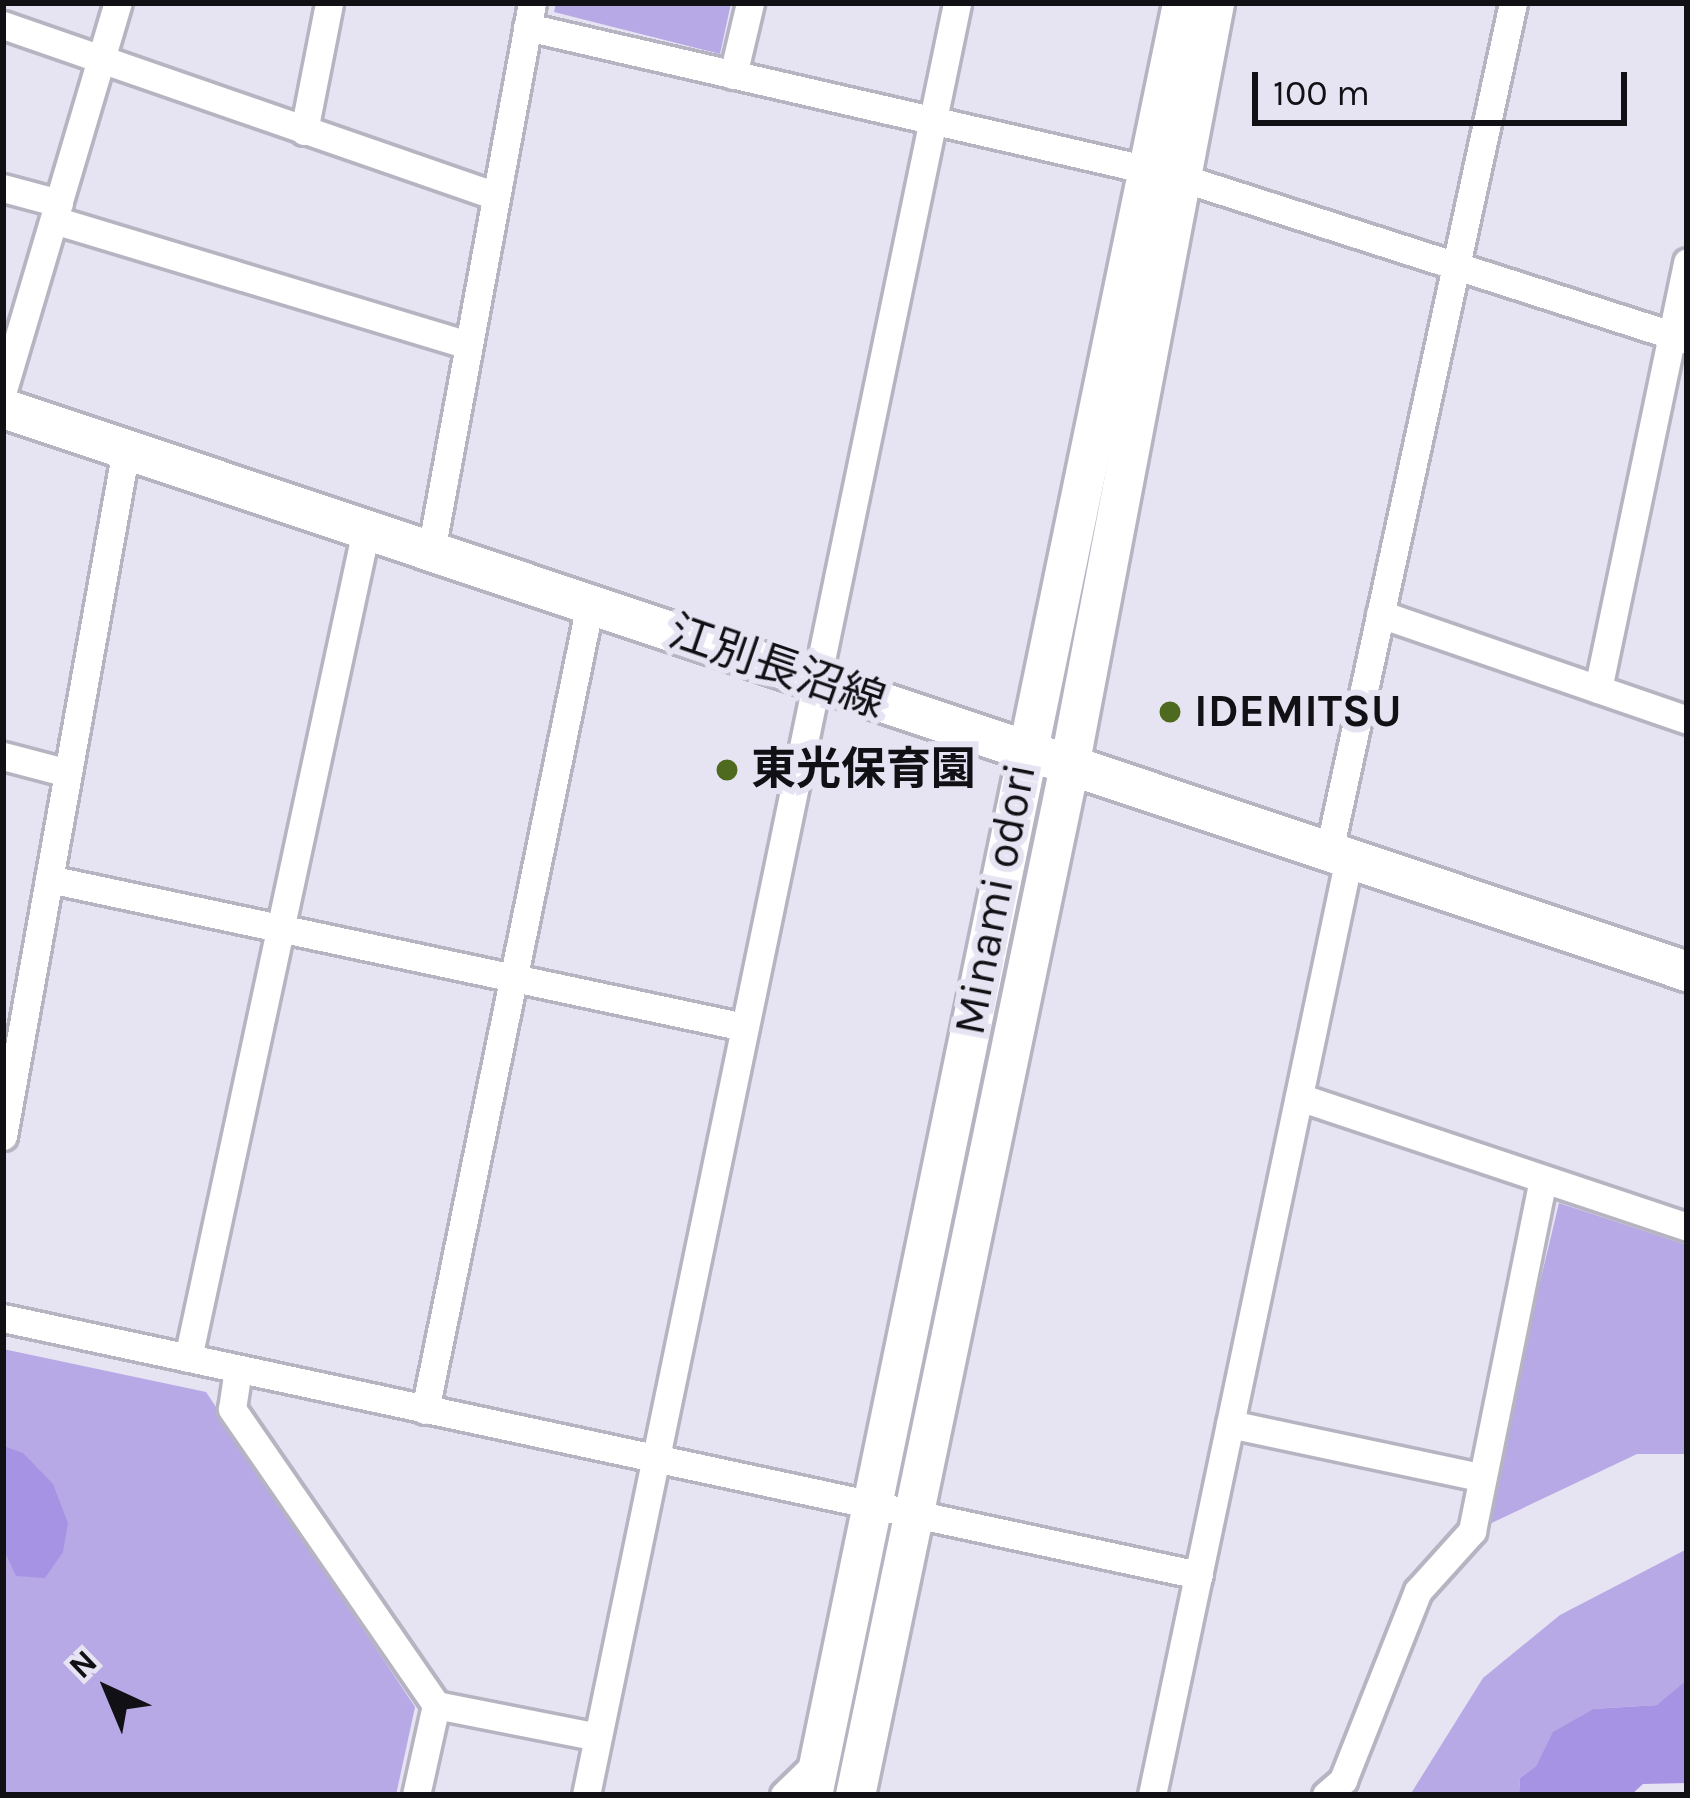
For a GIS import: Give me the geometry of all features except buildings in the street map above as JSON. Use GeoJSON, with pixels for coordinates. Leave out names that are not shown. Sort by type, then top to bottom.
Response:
{"type":"FeatureCollection","features":[{"type":"Feature","properties":{"kind":"main road","name":"Minami odori"},"geometry":{"type":"LineString","coordinates":[[856,1794],[1069,766],[1162,173],[1182,3]]}},
{"type":"Feature","properties":{"kind":"main road","name":"Minami odori"},"geometry":{"type":"LineString","coordinates":[[816,1777],[874,1509],[1024,750],[1162,173],[1214,3]]}},
{"type":"Feature","properties":{"kind":"main road","name":"江別長沼線"},"geometry":{"type":"LineString","coordinates":[[3,408],[1687,971]]}},
{"type":"Feature","properties":{"kind":"street"},"geometry":{"type":"LineString","coordinates":[[3,389],[118,3]]}},
{"type":"Feature","properties":{"kind":"street"},"geometry":{"type":"LineString","coordinates":[[304,130],[328,3]]}},
{"type":"Feature","properties":{"kind":"street"},"geometry":{"type":"LineString","coordinates":[[733,75],[749,3]]}},
{"type":"Feature","properties":{"kind":"street"},"geometry":{"type":"LineString","coordinates":[[586,1795],[957,3]]}},
{"type":"Feature","properties":{"kind":"street"},"geometry":{"type":"LineString","coordinates":[[1152,1795],[1299,1097],[1380,614],[1513,3]]}},
{"type":"Feature","properties":{"kind":"street"},"geometry":{"type":"LineString","coordinates":[[431,551],[530,15],[733,75],[1162,173],[1680,338]]}},
{"type":"Feature","properties":{"kind":"street"},"geometry":{"type":"LineString","coordinates":[[3,25],[496,196]]}},
{"type":"Feature","properties":{"kind":"street"},"geometry":{"type":"LineString","coordinates":[[3,188],[56,212],[469,345]]}},
{"type":"Feature","properties":{"kind":"street"},"geometry":{"type":"LineString","coordinates":[[1598,689],[1680,338],[1687,262]]}},
{"type":"Feature","properties":{"kind":"street"},"geometry":{"type":"LineString","coordinates":[[3,1136],[10,1058],[49,879],[126,449]]}},
{"type":"Feature","properties":{"kind":"street"},"geometry":{"type":"LineString","coordinates":[[188,1358],[366,530]]}},
{"type":"Feature","properties":{"kind":"street"},"geometry":{"type":"LineString","coordinates":[[425,1410],[590,604]]}},
{"type":"Feature","properties":{"kind":"street"},"geometry":{"type":"LineString","coordinates":[[1380,614],[1687,720]]}},
{"type":"Feature","properties":{"kind":"street"},"geometry":{"type":"LineString","coordinates":[[3,756],[68,773]]}},
{"type":"Feature","properties":{"kind":"street"},"geometry":{"type":"LineString","coordinates":[[49,879],[744,1027]]}},
{"type":"Feature","properties":{"kind":"street"},"geometry":{"type":"LineString","coordinates":[[1299,1097],[1542,1184],[1687,1227]]}},
{"type":"Feature","properties":{"kind":"street"},"geometry":{"type":"LineString","coordinates":[[1326,1795],[1343,1780],[1418,1591],[1472,1531],[1542,1184]]}},
{"type":"Feature","properties":{"kind":"street"},"geometry":{"type":"LineString","coordinates":[[3,1318],[914,1518],[1199,1575]]}},
{"type":"Feature","properties":{"kind":"street"},"geometry":{"type":"LineString","coordinates":[[238,1369],[232,1409],[436,1705],[597,1737]]}},
{"type":"Feature","properties":{"kind":"street"},"geometry":{"type":"LineString","coordinates":[[1230,1424],[1480,1477]]}},
{"type":"Feature","properties":{"kind":"street"},"geometry":{"type":"LineString","coordinates":[[416,1795],[436,1705]]}},
{"type":"Feature","properties":{"kind":"street"},"geometry":{"type":"LineString","coordinates":[[784,1795],[816,1777]]}},
{"type":"Feature","properties":{"kind":"shaded area"},"geometry":{"type":"Polygon","coordinates":[[[556,3],[731,3],[720,54],[554,12],[556,3]]]}},
{"type":"Feature","properties":{"kind":"shaded area"},"geometry":{"type":"Polygon","coordinates":[[[1559,1203],[1687,1245],[1687,1454],[1637,1454],[1481,1528],[1559,1203]]]}},
{"type":"Feature","properties":{"kind":"shaded area"},"geometry":{"type":"Polygon","coordinates":[[[3,1349],[206,1392],[415,1707],[396,1795],[3,1795],[3,1349]]]}},
{"type":"Feature","properties":{"kind":"shaded area"},"geometry":{"type":"Polygon","coordinates":[[[3,1446],[23,1453],[53,1484],[68,1523],[63,1552],[45,1578],[16,1576],[3,1548],[3,1446]]]}},
{"type":"Feature","properties":{"kind":"shaded area"},"geometry":{"type":"Polygon","coordinates":[[[1687,1549],[1687,1680],[1673,1695],[1657,1705],[1593,1709],[1554,1732],[1536,1766],[1520,1778],[1519,1795],[1410,1795],[1483,1678],[1560,1615],[1687,1549]]]}},
{"type":"Feature","properties":{"kind":"shaded area"},"geometry":{"type":"Polygon","coordinates":[[[1687,1680],[1687,1783],[1643,1784],[1631,1795],[1519,1795],[1520,1778],[1536,1766],[1553,1732],[1593,1709],[1657,1705],[1687,1680]]]}},
{"type":"Feature","properties":{"kind":"place","name":"IDEMITSU"},"geometry":{"type":"Point","coordinates":[1170,712]}},
{"type":"Feature","properties":{"kind":"place","name":"東光保育園"},"geometry":{"type":"Point","coordinates":[727,770]}}]}
